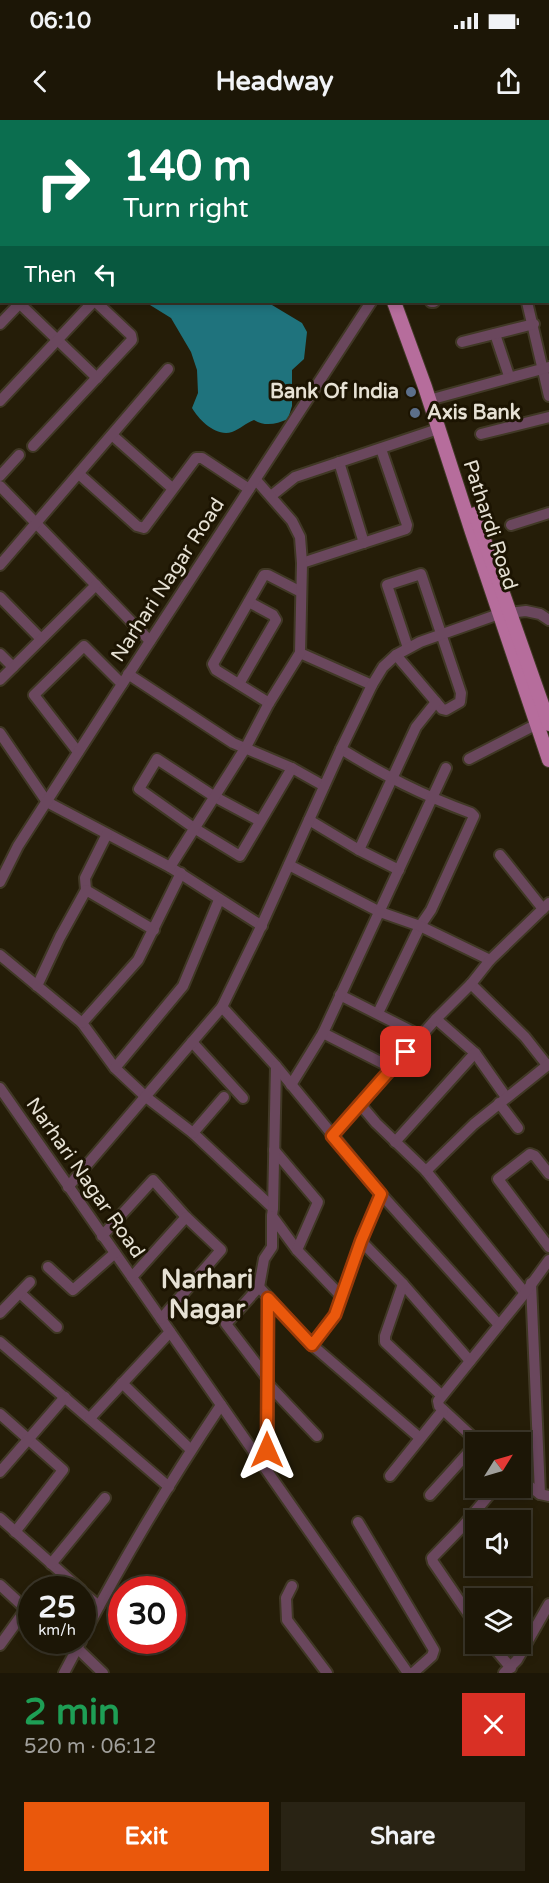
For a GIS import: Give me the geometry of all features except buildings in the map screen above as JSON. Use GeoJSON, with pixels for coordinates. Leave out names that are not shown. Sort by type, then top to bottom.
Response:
{"type":"FeatureCollection","features":[{"type":"Feature","properties":{"kind":"main road","name":"Pathardi Road"},"geometry":{"type":"LineString","coordinates":[[394,303],[432,399],[438,429],[543,724],[549,760]]}},
{"type":"Feature","properties":{"kind":"main road"},"geometry":{"type":"LineString","coordinates":[[404,303],[432,399],[504,613]]}},
{"type":"Feature","properties":{"kind":"street"},"geometry":{"type":"LineString","coordinates":[[0,324],[19,303]]}},
{"type":"Feature","properties":{"kind":"street"},"geometry":{"type":"LineString","coordinates":[[21,303],[98,378]]}},
{"type":"Feature","properties":{"kind":"street"},"geometry":{"type":"LineString","coordinates":[[0,401],[93,303]]}},
{"type":"Feature","properties":{"kind":"street"},"geometry":{"type":"LineString","coordinates":[[33,446],[98,378],[132,338],[95,303]]}},
{"type":"Feature","properties":{"kind":"street","name":"Narhari Nagar Road"},"geometry":{"type":"LineString","coordinates":[[0,882],[18,846],[370,303]]}},
{"type":"Feature","properties":{"kind":"street"},"geometry":{"type":"LineString","coordinates":[[527,303],[546,368],[549,396]]}},
{"type":"Feature","properties":{"kind":"street"},"geometry":{"type":"LineString","coordinates":[[462,342],[534,324]]}},
{"type":"Feature","properties":{"kind":"street"},"geometry":{"type":"LineString","coordinates":[[495,334],[508,376]]}},
{"type":"Feature","properties":{"kind":"street"},"geometry":{"type":"LineString","coordinates":[[432,399],[508,376],[546,368]]}},
{"type":"Feature","properties":{"kind":"street"},"geometry":{"type":"LineString","coordinates":[[0,565],[168,369]]}},
{"type":"Feature","properties":{"kind":"street"},"geometry":{"type":"LineString","coordinates":[[481,434],[549,417]]}},
{"type":"Feature","properties":{"kind":"street"},"geometry":{"type":"LineString","coordinates":[[271,496],[295,477],[438,429]]}},
{"type":"Feature","properties":{"kind":"street"},"geometry":{"type":"LineString","coordinates":[[112,435],[172,488]]}},
{"type":"Feature","properties":{"kind":"street"},"geometry":{"type":"LineString","coordinates":[[302,563],[403,531],[407,527],[381,449]]}},
{"type":"Feature","properties":{"kind":"street"},"geometry":{"type":"LineString","coordinates":[[0,476],[19,455]]}},
{"type":"Feature","properties":{"kind":"street"},"geometry":{"type":"LineString","coordinates":[[79,474],[137,526],[144,528],[192,460],[199,457],[253,484],[271,496],[296,528],[300,537],[302,563],[300,653],[269,703],[246,747],[170,867]]}},
{"type":"Feature","properties":{"kind":"street"},"geometry":{"type":"LineString","coordinates":[[339,462],[364,543]]}},
{"type":"Feature","properties":{"kind":"street"},"geometry":{"type":"LineString","coordinates":[[0,486],[150,641]]}},
{"type":"Feature","properties":{"kind":"street"},"geometry":{"type":"LineString","coordinates":[[511,525],[549,513]]}},
{"type":"Feature","properties":{"kind":"street"},"geometry":{"type":"LineString","coordinates":[[269,703],[216,670],[213,664],[266,574],[302,592]]}},
{"type":"Feature","properties":{"kind":"street"},"geometry":{"type":"LineString","coordinates":[[396,655],[442,710],[456,705],[462,697],[422,574],[389,584],[387,587],[408,648]]}},
{"type":"Feature","properties":{"kind":"street"},"geometry":{"type":"LineString","coordinates":[[0,680],[96,585]]}},
{"type":"Feature","properties":{"kind":"street"},"geometry":{"type":"LineString","coordinates":[[0,597],[41,639]]}},
{"type":"Feature","properties":{"kind":"street"},"geometry":{"type":"LineString","coordinates":[[239,684],[276,620],[273,615],[249,602]]}},
{"type":"Feature","properties":{"kind":"street"},"geometry":{"type":"LineString","coordinates":[[68,1187],[222,1007],[262,926],[341,749],[383,667],[408,648],[442,633],[504,613],[534,612],[549,621]]}},
{"type":"Feature","properties":{"kind":"street"},"geometry":{"type":"LineString","coordinates":[[78,753],[34,694],[84,646],[125,679],[233,743],[292,768],[324,786]]}},
{"type":"Feature","properties":{"kind":"street"},"geometry":{"type":"LineString","coordinates":[[300,653],[372,685]]}},
{"type":"Feature","properties":{"kind":"street"},"geometry":{"type":"LineString","coordinates":[[0,654],[13,667]]}},
{"type":"Feature","properties":{"kind":"street"},"geometry":{"type":"LineString","coordinates":[[359,850],[416,727],[436,702]]}},
{"type":"Feature","properties":{"kind":"street"},"geometry":{"type":"LineString","coordinates":[[470,759],[543,724]]}},
{"type":"Feature","properties":{"kind":"street"},"geometry":{"type":"LineString","coordinates":[[0,733],[4,747],[47,802],[181,873],[262,926]]}},
{"type":"Feature","properties":{"kind":"street"},"geometry":{"type":"LineString","coordinates":[[341,749],[391,779],[471,813],[474,818],[432,910],[420,926],[378,1014]]}},
{"type":"Feature","properties":{"kind":"street"},"geometry":{"type":"LineString","coordinates":[[260,821],[215,797],[157,759],[139,789],[194,828],[240,856],[292,768]]}},
{"type":"Feature","properties":{"kind":"street"},"geometry":{"type":"LineString","coordinates":[[291,1085],[323,1033],[446,768]]}},
{"type":"Feature","properties":{"kind":"street"},"geometry":{"type":"LineString","coordinates":[[309,820],[359,850],[399,870]]}},
{"type":"Feature","properties":{"kind":"street"},"geometry":{"type":"LineString","coordinates":[[37,986],[86,890],[85,878],[107,834]]}},
{"type":"Feature","properties":{"kind":"street"},"geometry":{"type":"LineString","coordinates":[[332,1136],[436,1019],[471,984],[490,960],[546,906],[500,855]]}},
{"type":"Feature","properties":{"kind":"street"},"geometry":{"type":"LineString","coordinates":[[289,865],[380,912],[420,926],[490,960]]}},
{"type":"Feature","properties":{"kind":"street"},"geometry":{"type":"LineString","coordinates":[[82,1023],[134,966],[181,873]]}},
{"type":"Feature","properties":{"kind":"street"},"geometry":{"type":"LineString","coordinates":[[86,890],[154,930]]}},
{"type":"Feature","properties":{"kind":"street"},"geometry":{"type":"LineString","coordinates":[[115,1068],[183,986],[219,900]]}},
{"type":"Feature","properties":{"kind":"street"},"geometry":{"type":"LineString","coordinates":[[0,955],[82,1023],[115,1068],[193,1133],[272,1212],[297,1250],[340,1295]]}},
{"type":"Feature","properties":{"kind":"street"},"geometry":{"type":"LineString","coordinates":[[426,1171],[474,1124],[548,1065],[525,1037],[471,984]]}},
{"type":"Feature","properties":{"kind":"street"},"geometry":{"type":"LineString","coordinates":[[340,995],[421,1036]]}},
{"type":"Feature","properties":{"kind":"street"},"geometry":{"type":"LineString","coordinates":[[222,1007],[276,1066],[381,1194],[499,1325]]}},
{"type":"Feature","properties":{"kind":"street"},"geometry":{"type":"LineString","coordinates":[[436,1019],[475,1053],[518,1128]]}},
{"type":"Feature","properties":{"kind":"street"},"geometry":{"type":"LineString","coordinates":[[323,1033],[392,1068]]}},
{"type":"Feature","properties":{"kind":"street"},"geometry":{"type":"LineString","coordinates":[[192,1042],[243,1098]]}},
{"type":"Feature","properties":{"kind":"street"},"geometry":{"type":"LineString","coordinates":[[395,1142],[475,1053]]}},
{"type":"Feature","properties":{"kind":"street"},"geometry":{"type":"LineString","coordinates":[[276,1066],[272,1247],[264,1259],[259,1287],[226,1324],[267,1381],[317,1436]]}},
{"type":"Feature","properties":{"kind":"street","name":"Narhari Nagar Road"},"geometry":{"type":"LineString","coordinates":[[0,1088],[408,1673]]}},
{"type":"Feature","properties":{"kind":"street"},"geometry":{"type":"LineString","coordinates":[[193,1133],[224,1097]]}},
{"type":"Feature","properties":{"kind":"street"},"geometry":{"type":"LineString","coordinates":[[360,1104],[426,1171],[525,1293]]}},
{"type":"Feature","properties":{"kind":"street"},"geometry":{"type":"LineString","coordinates":[[274,1150],[318,1202],[297,1250]]}},
{"type":"Feature","properties":{"kind":"street"},"geometry":{"type":"LineString","coordinates":[[549,1174],[535,1156],[530,1154],[498,1179],[549,1247]]}},
{"type":"Feature","properties":{"kind":"street"},"geometry":{"type":"LineString","coordinates":[[102,1236],[153,1180],[221,1250],[161,1319]]}},
{"type":"Feature","properties":{"kind":"street"},"geometry":{"type":"LineString","coordinates":[[312,1345],[332,1322],[340,1295],[381,1194]]}},
{"type":"Feature","properties":{"kind":"street"},"geometry":{"type":"LineString","coordinates":[[132,1277],[186,1216]]}},
{"type":"Feature","properties":{"kind":"street"},"geometry":{"type":"LineString","coordinates":[[361,1241],[403,1284],[470,1361]]}},
{"type":"Feature","properties":{"kind":"street"},"geometry":{"type":"LineString","coordinates":[[48,1267],[73,1290],[115,1253]]}},
{"type":"Feature","properties":{"kind":"street"},"geometry":{"type":"LineString","coordinates":[[466,1432],[437,1404],[441,1395],[525,1293],[549,1260]]}},
{"type":"Feature","properties":{"kind":"street"},"geometry":{"type":"LineString","coordinates":[[0,1314],[30,1282]]}},
{"type":"Feature","properties":{"kind":"street"},"geometry":{"type":"LineString","coordinates":[[531,1283],[544,1495]]}},
{"type":"Feature","properties":{"kind":"street"},"geometry":{"type":"LineString","coordinates":[[403,1284],[385,1342],[441,1395]]}},
{"type":"Feature","properties":{"kind":"street"},"geometry":{"type":"LineString","coordinates":[[259,1287],[312,1345],[420,1438]]}},
{"type":"Feature","properties":{"kind":"street"},"geometry":{"type":"LineString","coordinates":[[20,1293],[57,1327]]}},
{"type":"Feature","properties":{"kind":"street"},"geometry":{"type":"LineString","coordinates":[[268,1298],[268,1472]]}},
{"type":"Feature","properties":{"kind":"street"},"geometry":{"type":"LineString","coordinates":[[90,1418],[170,1332]]}},
{"type":"Feature","properties":{"kind":"street"},"geometry":{"type":"LineString","coordinates":[[0,1342],[169,1487]]}},
{"type":"Feature","properties":{"kind":"street"},"geometry":{"type":"LineString","coordinates":[[122,1383],[191,1450]]}},
{"type":"Feature","properties":{"kind":"street"},"geometry":{"type":"LineString","coordinates":[[0,1472],[65,1397]]}},
{"type":"Feature","properties":{"kind":"street"},"geometry":{"type":"LineString","coordinates":[[96,1612],[191,1450],[221,1405]]}},
{"type":"Feature","properties":{"kind":"street"},"geometry":{"type":"LineString","coordinates":[[390,1476],[443,1410]]}},
{"type":"Feature","properties":{"kind":"street"},"geometry":{"type":"LineString","coordinates":[[0,1414],[61,1467],[63,1472],[15,1532]]}},
{"type":"Feature","properties":{"kind":"street"},"geometry":{"type":"LineString","coordinates":[[430,1495],[465,1456]]}},
{"type":"Feature","properties":{"kind":"street"},"geometry":{"type":"LineString","coordinates":[[531,1486],[544,1495]]}},
{"type":"Feature","properties":{"kind":"street"},"geometry":{"type":"LineString","coordinates":[[51,1564],[105,1498]]}},
{"type":"Feature","properties":{"kind":"street"},"geometry":{"type":"LineString","coordinates":[[465,1611],[432,1560],[486,1498]]}},
{"type":"Feature","properties":{"kind":"street"},"geometry":{"type":"LineString","coordinates":[[2,1522],[65,1576]]}},
{"type":"Feature","properties":{"kind":"street"},"geometry":{"type":"LineString","coordinates":[[358,1522],[434,1650],[432,1656],[413,1673]]}},
{"type":"Feature","properties":{"kind":"street"},"geometry":{"type":"LineString","coordinates":[[0,1585],[26,1609],[0,1645]]}},
{"type":"Feature","properties":{"kind":"street"},"geometry":{"type":"LineString","coordinates":[[292,1586],[286,1598],[287,1620],[327,1673]]}},
{"type":"Feature","properties":{"kind":"street"},"geometry":{"type":"LineString","coordinates":[[96,1603],[99,1606]]}},
{"type":"Feature","properties":{"kind":"street"},"geometry":{"type":"LineString","coordinates":[[497,1654],[508,1671],[534,1633],[549,1604]]}},
{"type":"Feature","properties":{"kind":"street"},"geometry":{"type":"LineString","coordinates":[[64,1673],[74,1654]]}},
{"type":"Feature","properties":{"kind":"street"},"geometry":{"type":"LineString","coordinates":[[89,1654],[103,1673]]}},
{"type":"Feature","properties":{"kind":"water"},"geometry":{"type":"Polygon","coordinates":[[[149,303],[269,303],[302,323],[307,332],[304,359],[292,370],[292,406],[288,419],[271,424],[263,424],[254,420],[235,431],[226,433],[214,430],[199,418],[192,408],[198,393],[197,370],[191,352],[171,318],[149,303]]]}},
{"type":"Feature","properties":{"kind":"place","name":"Bank Of India"},"geometry":{"type":"Point","coordinates":[411,392]}},
{"type":"Feature","properties":{"kind":"place","name":"Axis Bank"},"geometry":{"type":"Point","coordinates":[415,413]}},
{"type":"Feature","properties":{"kind":"district","name":"Narhari Nagar"},"geometry":{"type":"Point","coordinates":[207,1294]}},
{"type":"Feature","properties":{"kind":"route"},"geometry":{"type":"LineString","coordinates":[[267,1450],[268,1298],[312,1345],[332,1322],[340,1295],[381,1194],[332,1136],[406,1052]]}}]}
